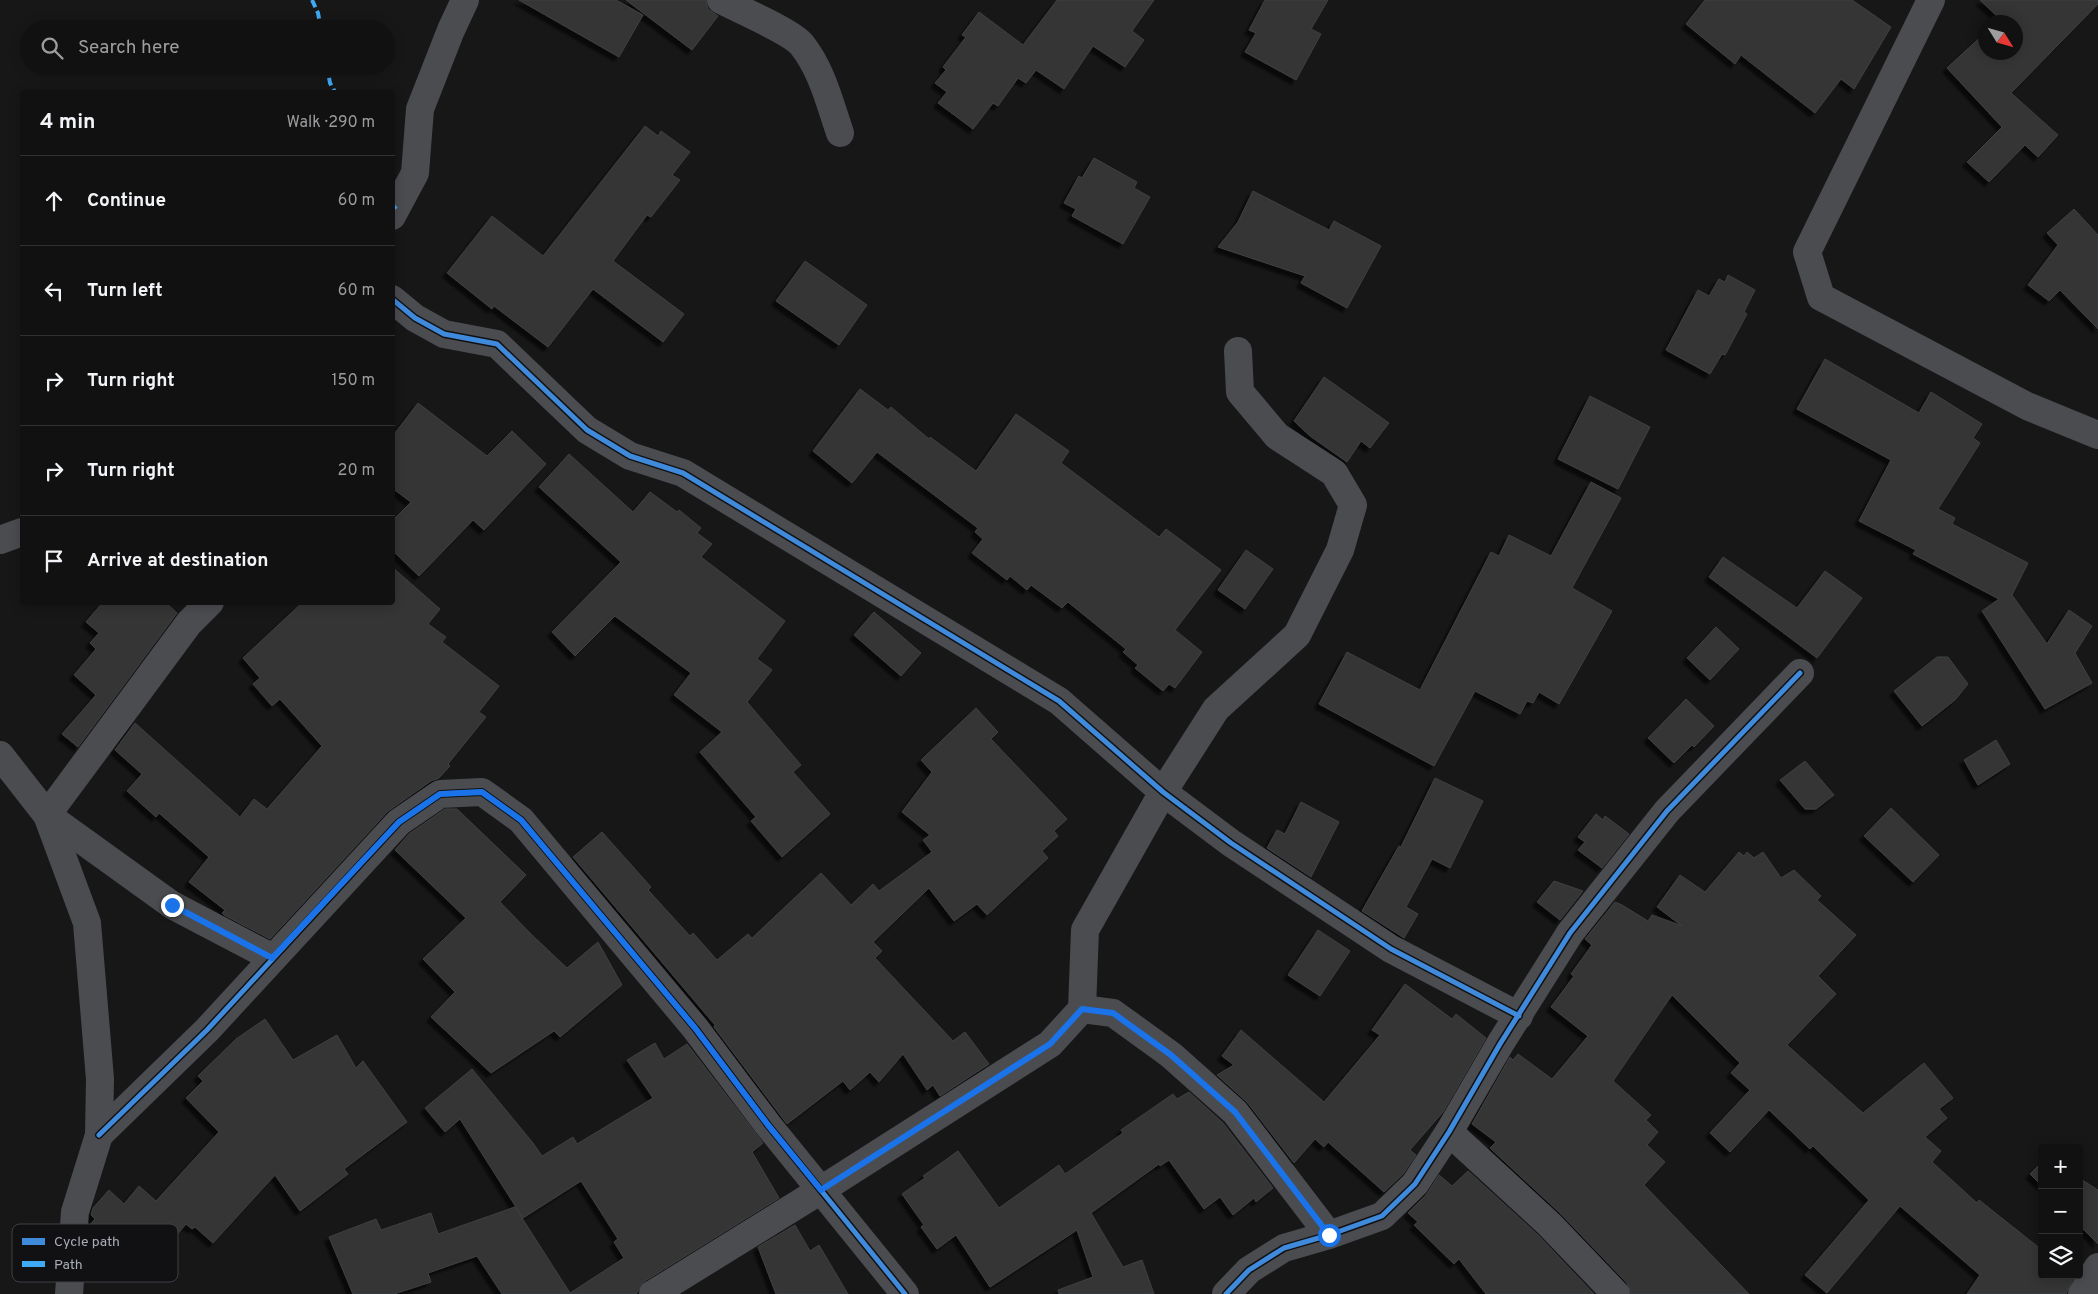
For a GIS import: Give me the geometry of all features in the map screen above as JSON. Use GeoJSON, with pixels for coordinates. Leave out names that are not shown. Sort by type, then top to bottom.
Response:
{"type":"FeatureCollection","features":[{"type":"Feature","properties":{"kind":"street"},"geometry":{"type":"LineString","coordinates":[[395,211],[415,174],[420,109],[465,0]]}},
{"type":"Feature","properties":{"kind":"street"},"geometry":{"type":"LineString","coordinates":[[721,0],[778,29],[801,44],[821,78],[840,133]]}},
{"type":"Feature","properties":{"kind":"street"},"geometry":{"type":"LineString","coordinates":[[1931,0],[1807,252],[1821,297],[2027,406],[2098,435]]}},
{"type":"Feature","properties":{"kind":"street"},"geometry":{"type":"LineString","coordinates":[[395,301],[415,318],[444,334],[497,344],[588,430],[630,456],[683,473],[1059,702],[1163,792],[1232,843],[1391,949],[1519,1016]]}},
{"type":"Feature","properties":{"kind":"street"},"geometry":{"type":"LineString","coordinates":[[653,1294],[821,1190],[1050,1044],[1082,1009],[1084,930],[1163,792],[1216,709],[1297,635],[1340,550],[1353,506],[1334,473],[1278,436],[1240,392],[1238,352]]}},
{"type":"Feature","properties":{"kind":"street"},"geometry":{"type":"LineString","coordinates":[[0,540],[20,533]]}},
{"type":"Feature","properties":{"kind":"street"},"geometry":{"type":"LineString","coordinates":[[47,815],[189,623],[207,605]]}},
{"type":"Feature","properties":{"kind":"street"},"geometry":{"type":"LineString","coordinates":[[1226,1294],[1249,1270],[1284,1248],[1329,1235],[1382,1216],[1416,1184],[1449,1132],[1500,1044],[1570,933],[1667,811],[1800,673]]}},
{"type":"Feature","properties":{"kind":"street"},"geometry":{"type":"LineString","coordinates":[[0,755],[47,815],[172,905],[272,958]]}},
{"type":"Feature","properties":{"kind":"street"},"geometry":{"type":"LineString","coordinates":[[99,1136],[207,1030],[399,822],[440,794],[482,792],[521,820],[695,1028],[768,1125],[905,1294]]}},
{"type":"Feature","properties":{"kind":"street"},"geometry":{"type":"LineString","coordinates":[[47,815],[87,923],[100,1079],[99,1136],[75,1212],[74,1224]]}},
{"type":"Feature","properties":{"kind":"street"},"geometry":{"type":"LineString","coordinates":[[1082,1009],[1113,1013],[1171,1055],[1235,1112],[1329,1235]]}},
{"type":"Feature","properties":{"kind":"street"},"geometry":{"type":"LineString","coordinates":[[1449,1132],[1549,1224],[1616,1294]]}},
{"type":"Feature","properties":{"kind":"street"},"geometry":{"type":"LineString","coordinates":[[2082,1294],[2098,1267]]}},
{"type":"Feature","properties":{"kind":"building"},"geometry":{"type":"Polygon","coordinates":[[[519,0],[616,0],[643,15],[619,57],[519,0]]]}},
{"type":"Feature","properties":{"kind":"building"},"geometry":{"type":"Polygon","coordinates":[[[626,0],[706,0],[708,9],[718,16],[692,50],[626,0]]]}},
{"type":"Feature","properties":{"kind":"building"},"geometry":{"type":"Polygon","coordinates":[[[1057,0],[1154,0],[1132,31],[1144,40],[1125,67],[1093,46],[1064,89],[1036,70],[1026,83],[1018,78],[998,106],[993,103],[973,129],[938,103],[947,92],[935,83],[946,70],[943,67],[966,37],[962,35],[979,12],[1023,45],[1057,0]]]}},
{"type":"Feature","properties":{"kind":"building"},"geometry":{"type":"Polygon","coordinates":[[[1265,0],[1328,0],[1311,29],[1321,34],[1296,80],[1245,52],[1256,33],[1249,30],[1265,0]]]}},
{"type":"Feature","properties":{"kind":"building"},"geometry":{"type":"Polygon","coordinates":[[[1705,0],[1852,0],[1891,27],[1854,89],[1841,79],[1815,113],[1741,55],[1735,64],[1686,24],[1705,0]]]}},
{"type":"Feature","properties":{"kind":"building"},"geometry":{"type":"Polygon","coordinates":[[[1980,0],[2098,0],[2098,4],[2011,93],[2058,135],[2038,157],[2025,145],[1989,182],[1967,162],[2002,127],[1947,68],[1978,39],[1978,60],[2023,60],[2023,15],[1996,15],[1980,0]]]}},
{"type":"Feature","properties":{"kind":"building"},"geometry":{"type":"Polygon","coordinates":[[[645,126],[658,136],[661,131],[690,152],[672,175],[680,180],[651,217],[647,215],[613,261],[684,314],[663,342],[593,289],[548,347],[494,306],[492,309],[447,273],[492,216],[543,256],[645,126]]]}},
{"type":"Feature","properties":{"kind":"building"},"geometry":{"type":"Polygon","coordinates":[[[1094,158],[1137,182],[1134,188],[1150,197],[1123,244],[1072,216],[1076,209],[1064,203],[1079,176],[1082,178],[1094,158]]]}},
{"type":"Feature","properties":{"kind":"building"},"geometry":{"type":"Polygon","coordinates":[[[1253,191],[1329,230],[1334,221],[1381,246],[1347,308],[1301,283],[1305,276],[1218,247],[1238,222],[1253,191]]]}},
{"type":"Feature","properties":{"kind":"building"},"geometry":{"type":"Polygon","coordinates":[[[2074,209],[2098,235],[2098,329],[2060,290],[2049,301],[2028,285],[2058,245],[2047,233],[2074,209]]]}},
{"type":"Feature","properties":{"kind":"building"},"geometry":{"type":"Polygon","coordinates":[[[805,261],[867,305],[839,345],[776,301],[805,261]]]}},
{"type":"Feature","properties":{"kind":"building"},"geometry":{"type":"Polygon","coordinates":[[[1728,275],[1755,290],[1744,312],[1747,314],[1725,355],[1722,354],[1710,374],[1666,350],[1698,290],[1709,296],[1719,279],[1725,282],[1728,275]]]}},
{"type":"Feature","properties":{"kind":"building"},"geometry":{"type":"Polygon","coordinates":[[[1825,359],[1919,413],[1931,392],[1982,424],[1973,438],[1980,443],[1938,509],[1955,518],[1952,524],[2028,563],[2012,595],[2047,644],[2069,610],[2092,626],[2075,653],[2092,683],[2045,709],[1982,611],[1999,599],[1913,554],[1916,550],[1859,521],[1891,460],[1797,409],[1825,359]]]}},
{"type":"Feature","properties":{"kind":"building"},"geometry":{"type":"Polygon","coordinates":[[[1324,377],[1389,423],[1370,448],[1361,441],[1347,462],[1310,436],[1294,421],[1324,377]]]}},
{"type":"Feature","properties":{"kind":"building"},"geometry":{"type":"Polygon","coordinates":[[[860,389],[888,410],[891,407],[929,439],[930,437],[976,471],[1016,414],[1069,451],[1061,463],[1159,537],[1166,529],[1221,570],[1175,630],[1202,652],[1175,688],[1169,684],[1163,691],[1135,668],[1138,665],[1123,652],[1126,649],[1068,602],[1062,608],[1031,585],[1027,590],[1010,576],[1007,580],[972,553],[983,539],[975,532],[978,528],[877,452],[852,483],[813,451],[860,389]]]}},
{"type":"Feature","properties":{"kind":"building"},"geometry":{"type":"Polygon","coordinates":[[[1590,396],[1650,427],[1618,489],[1558,459],[1590,396]]]}},
{"type":"Feature","properties":{"kind":"building"},"geometry":{"type":"Polygon","coordinates":[[[418,403],[487,456],[512,431],[546,464],[484,530],[473,520],[419,576],[395,553],[395,518],[411,502],[395,490],[395,433],[418,403]]]}},
{"type":"Feature","properties":{"kind":"building"},"geometry":{"type":"Polygon","coordinates":[[[569,454],[633,512],[650,492],[677,512],[679,510],[701,528],[697,533],[712,544],[701,557],[785,621],[757,659],[772,670],[747,702],[801,765],[793,772],[830,814],[782,857],[751,821],[756,817],[700,752],[722,732],[674,695],[691,673],[615,616],[575,656],[552,632],[621,562],[539,487],[569,454]]]}},
{"type":"Feature","properties":{"kind":"building"},"geometry":{"type":"Polygon","coordinates":[[[1591,482],[1621,498],[1572,588],[1612,611],[1559,704],[1539,692],[1533,703],[1527,701],[1520,714],[1475,691],[1434,766],[1319,704],[1347,652],[1420,690],[1491,552],[1499,556],[1509,535],[1551,556],[1591,482]]]}},
{"type":"Feature","properties":{"kind":"building"},"geometry":{"type":"Polygon","coordinates":[[[1246,550],[1273,569],[1245,609],[1218,590],[1246,550]]]}},
{"type":"Feature","properties":{"kind":"building"},"geometry":{"type":"Polygon","coordinates":[[[1723,557],[1797,608],[1825,571],[1862,598],[1817,658],[1709,577],[1723,557]]]}},
{"type":"Feature","properties":{"kind":"building"},"geometry":{"type":"Polygon","coordinates":[[[395,570],[440,609],[428,624],[446,637],[442,642],[499,686],[479,712],[486,717],[448,764],[450,766],[439,778],[431,781],[388,811],[270,939],[224,915],[222,913],[225,910],[189,882],[209,857],[159,813],[156,817],[127,791],[142,774],[115,750],[135,723],[240,817],[254,799],[267,809],[322,746],[280,699],[272,706],[253,684],[260,678],[243,658],[300,605],[395,605],[395,570]]]}},
{"type":"Feature","properties":{"kind":"building"},"geometry":{"type":"Polygon","coordinates":[[[100,605],[168,605],[177,613],[78,747],[62,734],[96,695],[74,675],[96,649],[90,643],[99,633],[86,622],[100,605]]]}},
{"type":"Feature","properties":{"kind":"building"},"geometry":{"type":"Polygon","coordinates":[[[874,612],[921,653],[901,676],[854,635],[874,612]]]}},
{"type":"Feature","properties":{"kind":"building"},"geometry":{"type":"Polygon","coordinates":[[[1716,627],[1739,649],[1710,680],[1687,658],[1716,627]]]}},
{"type":"Feature","properties":{"kind":"building"},"geometry":{"type":"Polygon","coordinates":[[[1937,657],[1948,657],[1968,684],[1955,700],[1922,726],[1894,691],[1937,657]]]}},
{"type":"Feature","properties":{"kind":"building"},"geometry":{"type":"Polygon","coordinates":[[[1686,699],[1714,726],[1694,747],[1692,745],[1674,763],[1648,738],[1686,699]]]}},
{"type":"Feature","properties":{"kind":"building"},"geometry":{"type":"Polygon","coordinates":[[[976,708],[998,732],[991,739],[1067,819],[1054,831],[1058,836],[1042,851],[1048,858],[987,915],[977,904],[954,921],[929,888],[873,942],[882,951],[875,958],[953,1041],[965,1032],[989,1064],[940,1096],[933,1085],[927,1090],[903,1054],[879,1082],[870,1072],[850,1090],[843,1081],[787,1124],[714,1027],[715,1025],[573,857],[602,832],[651,887],[648,890],[690,936],[693,933],[717,960],[748,934],[752,938],[821,873],[851,905],[873,884],[879,891],[932,852],[923,840],[930,835],[902,812],[932,772],[921,760],[976,708]]]}},
{"type":"Feature","properties":{"kind":"building"},"geometry":{"type":"Polygon","coordinates":[[[1996,740],[2010,764],[1978,785],[1964,760],[1996,740]]]}},
{"type":"Feature","properties":{"kind":"building"},"geometry":{"type":"Polygon","coordinates":[[[1805,761],[1834,795],[1816,809],[1805,809],[1780,780],[1805,761]]]}},
{"type":"Feature","properties":{"kind":"building"},"geometry":{"type":"Polygon","coordinates":[[[1435,778],[1483,801],[1450,868],[1432,859],[1406,907],[1418,914],[1404,938],[1362,911],[1399,846],[1401,847],[1435,778]]]}},
{"type":"Feature","properties":{"kind":"building"},"geometry":{"type":"Polygon","coordinates":[[[1301,802],[1339,822],[1311,877],[1267,848],[1277,830],[1285,834],[1301,802]]]}},
{"type":"Feature","properties":{"kind":"building"},"geometry":{"type":"Polygon","coordinates":[[[1891,808],[1939,855],[1913,882],[1864,836],[1891,808]]]}},
{"type":"Feature","properties":{"kind":"building"},"geometry":{"type":"Polygon","coordinates":[[[445,809],[457,809],[526,875],[500,902],[532,935],[567,968],[598,942],[622,985],[560,1037],[554,1031],[491,1073],[431,1017],[455,992],[423,959],[466,918],[395,850],[409,834],[445,809]]]}},
{"type":"Feature","properties":{"kind":"building"},"geometry":{"type":"Polygon","coordinates":[[[1596,814],[1603,820],[1605,816],[1629,834],[1602,868],[1578,850],[1585,842],[1578,837],[1596,814]]]}},
{"type":"Feature","properties":{"kind":"building"},"geometry":{"type":"Polygon","coordinates":[[[1739,852],[1744,856],[1747,852],[1754,858],[1763,852],[1781,878],[1794,870],[1821,896],[1817,900],[1856,935],[1818,976],[1836,994],[1787,1045],[1863,1113],[1924,1063],[1953,1098],[1939,1109],[1947,1118],[1925,1137],[1941,1151],[1932,1162],[1977,1203],[1979,1200],[2038,1247],[2038,1279],[2073,1279],[2066,1294],[1967,1294],[1980,1275],[1900,1206],[1827,1293],[1805,1275],[1869,1200],[1813,1146],[1810,1149],[1769,1110],[1730,1152],[1710,1133],[1750,1090],[1731,1073],[1740,1063],[1672,995],[1613,1081],[1651,1115],[1646,1120],[1658,1132],[1647,1145],[1665,1162],[1644,1185],[1749,1294],[1631,1294],[1627,1283],[1560,1213],[1490,1148],[1496,1142],[1472,1124],[1510,1057],[1513,1060],[1518,1054],[1552,1079],[1588,1036],[1551,1007],[1574,976],[1571,974],[1592,945],[1585,939],[1615,902],[1648,921],[1652,915],[1682,926],[1657,907],[1680,875],[1705,892],[1739,852]]]}},
{"type":"Feature","properties":{"kind":"building"},"geometry":{"type":"Polygon","coordinates":[[[1554,881],[1583,891],[1560,920],[1537,902],[1554,881]]]}},
{"type":"Feature","properties":{"kind":"building"},"geometry":{"type":"Polygon","coordinates":[[[1318,930],[1350,951],[1320,996],[1288,975],[1318,930]]]}},
{"type":"Feature","properties":{"kind":"building"},"geometry":{"type":"Polygon","coordinates":[[[1405,984],[1452,1019],[1456,1014],[1486,1038],[1443,1112],[1410,1150],[1416,1155],[1403,1174],[1384,1192],[1328,1142],[1324,1147],[1315,1139],[1294,1163],[1247,1102],[1217,1075],[1234,1065],[1222,1056],[1241,1030],[1324,1102],[1380,1035],[1372,1030],[1405,984]]]}},
{"type":"Feature","properties":{"kind":"building"},"geometry":{"type":"Polygon","coordinates":[[[265,1019],[293,1060],[337,1035],[356,1068],[363,1061],[407,1122],[344,1169],[348,1174],[300,1211],[275,1175],[213,1243],[195,1227],[192,1229],[186,1224],[178,1233],[178,1224],[91,1224],[95,1219],[91,1215],[93,1208],[109,1190],[124,1204],[139,1186],[156,1201],[219,1132],[186,1098],[203,1081],[198,1076],[236,1039],[265,1019]]]}},
{"type":"Feature","properties":{"kind":"building"},"geometry":{"type":"Polygon","coordinates":[[[655,1043],[664,1059],[687,1044],[763,1143],[752,1152],[779,1198],[645,1281],[636,1294],[502,1294],[477,1256],[428,1273],[431,1282],[394,1294],[353,1294],[329,1237],[376,1219],[381,1230],[431,1213],[438,1234],[515,1207],[570,1293],[624,1258],[614,1242],[618,1239],[581,1181],[523,1218],[460,1119],[445,1132],[425,1108],[472,1069],[542,1156],[573,1137],[577,1144],[653,1098],[627,1060],[655,1043]]]}},
{"type":"Feature","properties":{"kind":"building"},"geometry":{"type":"Polygon","coordinates":[[[1189,1092],[1223,1123],[1273,1188],[1256,1202],[1254,1198],[1233,1215],[1220,1197],[1204,1209],[1169,1160],[1160,1166],[1159,1164],[1091,1213],[1123,1267],[1142,1260],[1154,1294],[1059,1294],[1058,1290],[1093,1277],[1077,1230],[990,1287],[956,1235],[937,1249],[921,1227],[924,1225],[902,1194],[958,1151],[999,1208],[1059,1165],[1065,1174],[1123,1133],[1121,1130],[1173,1094],[1177,1099],[1189,1092]]]}},
{"type":"Feature","properties":{"kind":"building"},"geometry":{"type":"Polygon","coordinates":[[[2038,1166],[2038,1182],[2030,1174],[2038,1166]]]}},
{"type":"Feature","properties":{"kind":"building"},"geometry":{"type":"Polygon","coordinates":[[[1468,1171],[1538,1235],[1594,1294],[1486,1294],[1459,1259],[1454,1264],[1414,1225],[1418,1222],[1408,1213],[1426,1195],[1439,1175],[1452,1186],[1468,1171]]]}},
{"type":"Feature","properties":{"kind":"building"},"geometry":{"type":"Polygon","coordinates":[[[2083,1181],[2098,1190],[2098,1244],[2083,1229],[2083,1181]]]}},
{"type":"Feature","properties":{"kind":"building"},"geometry":{"type":"Polygon","coordinates":[[[795,1225],[810,1251],[819,1245],[848,1294],[776,1294],[758,1247],[795,1225]]]}},
{"type":"Feature","properties":{"kind":"marked path"},"geometry":{"type":"LineString","coordinates":[[312,0],[319,20]]}},
{"type":"Feature","properties":{"kind":"marked path"},"geometry":{"type":"LineString","coordinates":[[329,75],[334,90]]}},
{"type":"Feature","properties":{"kind":"cycle path"},"geometry":{"type":"LineString","coordinates":[[395,301],[415,318],[444,334],[497,344],[587,430],[630,456],[683,473],[1059,701],[1163,792],[1231,843],[1391,949],[1519,1016]]}},
{"type":"Feature","properties":{"kind":"cycle path"},"geometry":{"type":"LineString","coordinates":[[1226,1294],[1249,1270],[1284,1248],[1329,1235],[1382,1216],[1415,1184],[1449,1132],[1500,1044],[1570,933],[1667,811],[1800,673]]}},
{"type":"Feature","properties":{"kind":"cycle path"},"geometry":{"type":"LineString","coordinates":[[99,1135],[207,1030],[399,822],[440,794],[482,792],[521,820],[695,1028],[768,1125],[905,1294]]}},
{"type":"Feature","properties":{"kind":"route"},"geometry":{"type":"LineString","coordinates":[[172,905],[272,958],[399,822],[440,794],[482,792],[521,820],[695,1028],[768,1125],[821,1190],[1050,1044],[1082,1009],[1113,1013],[1171,1055],[1235,1112],[1329,1235]]}}]}
